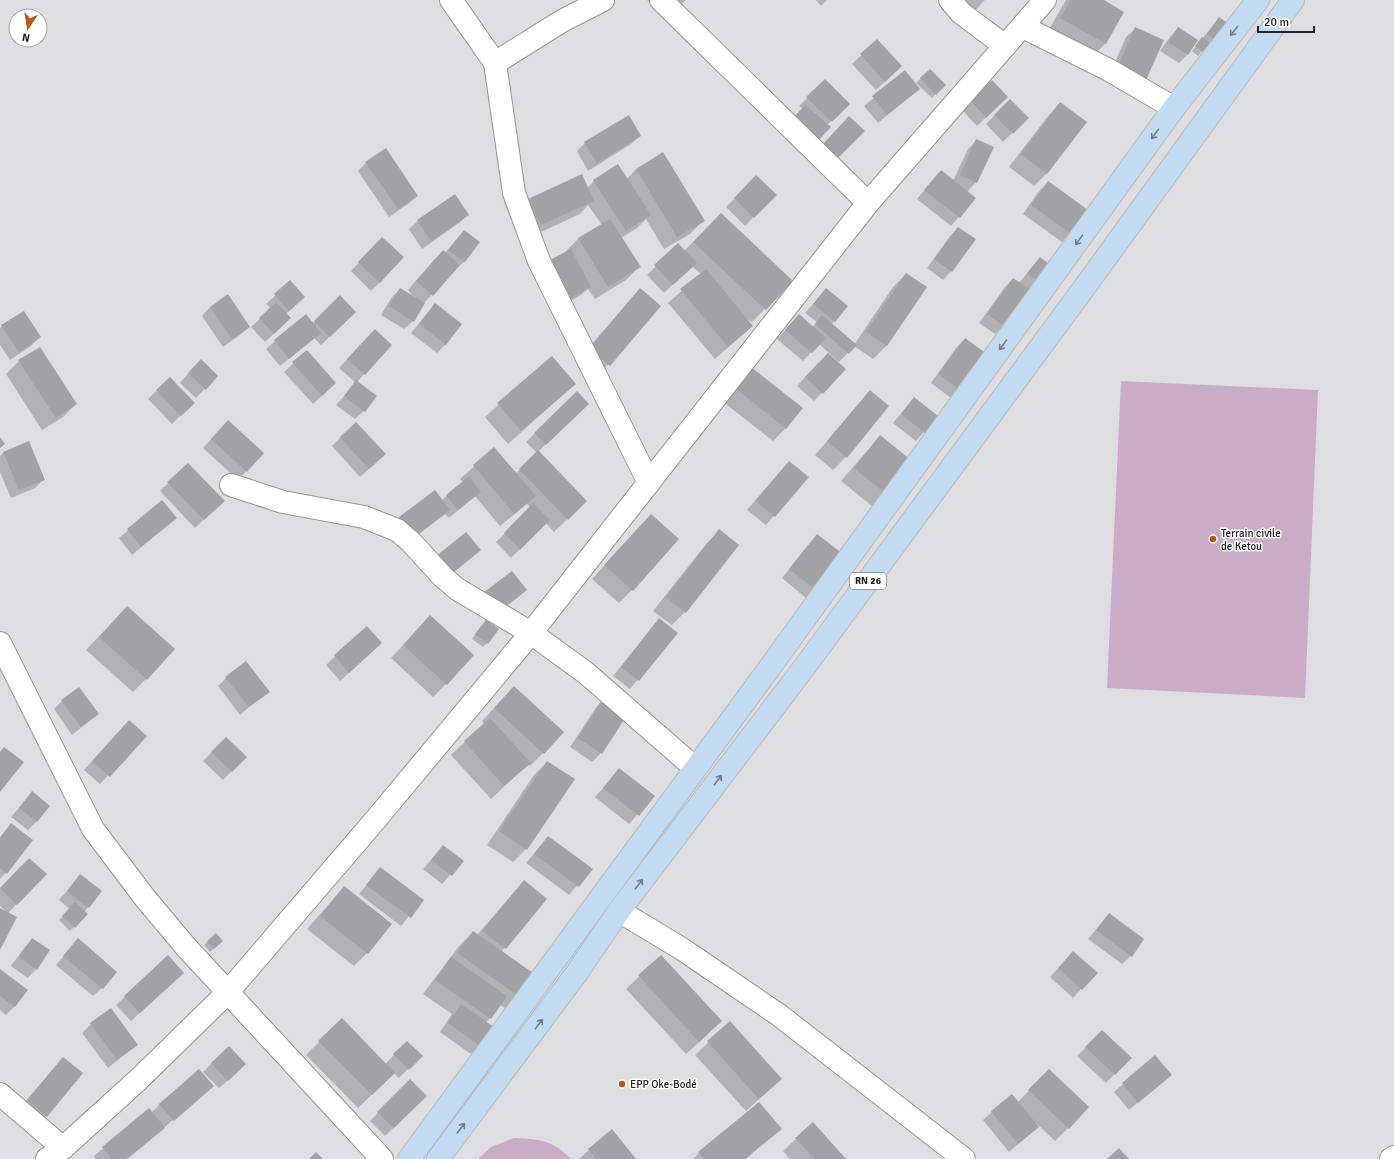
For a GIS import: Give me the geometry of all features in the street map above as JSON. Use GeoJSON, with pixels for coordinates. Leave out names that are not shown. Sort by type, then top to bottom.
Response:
{"type":"FeatureCollection","features":[{"type":"Feature","properties":{"kind":"main road","name":"RN 26"},"geometry":{"type":"LineString","coordinates":[[409,1159],[773,663],[1174,108],[1258,0]]}},
{"type":"Feature","properties":{"kind":"main road","name":"RN 26"},"geometry":{"type":"LineString","coordinates":[[438,1159],[576,974],[619,911],[807,663],[1084,288],[1293,0]]}},
{"type":"Feature","properties":{"kind":"street"},"geometry":{"type":"LineString","coordinates":[[451,0],[495,63],[514,193],[539,261],[649,483]]}},
{"type":"Feature","properties":{"kind":"street"},"geometry":{"type":"LineString","coordinates":[[495,63],[562,21],[603,0]]}},
{"type":"Feature","properties":{"kind":"street"},"geometry":{"type":"LineString","coordinates":[[661,0],[868,203]]}},
{"type":"Feature","properties":{"kind":"street"},"geometry":{"type":"LineString","coordinates":[[950,0],[961,13],[1005,46]]}},
{"type":"Feature","properties":{"kind":"street"},"geometry":{"type":"LineString","coordinates":[[0,1094],[55,1153],[138,1080],[227,993],[377,818],[531,633],[868,203],[1045,0]]}},
{"type":"Feature","properties":{"kind":"street"},"geometry":{"type":"LineString","coordinates":[[1023,27],[1109,70],[1174,108]]}},
{"type":"Feature","properties":{"kind":"street"},"geometry":{"type":"LineString","coordinates":[[231,485],[284,502],[364,517],[397,530],[411,542],[443,577],[457,589],[531,633],[586,673],[695,768]]}},
{"type":"Feature","properties":{"kind":"street"},"geometry":{"type":"LineString","coordinates":[[0,643],[93,829],[145,898],[186,947],[382,1159]]}},
{"type":"Feature","properties":{"kind":"street"},"geometry":{"type":"LineString","coordinates":[[619,911],[682,949],[779,1015],[964,1159]]}},
{"type":"Feature","properties":{"kind":"street"},"geometry":{"type":"LineString","coordinates":[[1391,1159],[1394,1156]]}},
{"type":"Feature","properties":{"kind":"shaded area","name":"Terrain civile de Ketou"},"geometry":{"type":"Polygon","coordinates":[[[1121,381],[1318,390],[1305,698],[1107,688],[1121,381]]]}},
{"type":"Feature","properties":{"kind":"shaded area"},"geometry":{"type":"Polygon","coordinates":[[[514,1138],[538,1140],[552,1144],[571,1159],[478,1159],[491,1147],[514,1138]]]}},
{"type":"Feature","properties":{"kind":"building"},"geometry":{"type":"Polygon","coordinates":[[[1071,0],[1104,0],[1124,12],[1106,44],[1060,18],[1071,0]]]}},
{"type":"Feature","properties":{"kind":"building"},"geometry":{"type":"Polygon","coordinates":[[[1219,17],[1233,27],[1221,44],[1207,34],[1219,17]]]}},
{"type":"Feature","properties":{"kind":"building"},"geometry":{"type":"Polygon","coordinates":[[[1135,27],[1164,40],[1146,80],[1117,68],[1135,27]]]}},
{"type":"Feature","properties":{"kind":"building"},"geometry":{"type":"Polygon","coordinates":[[[1178,27],[1198,40],[1188,55],[1168,42],[1178,27]]]}},
{"type":"Feature","properties":{"kind":"building"},"geometry":{"type":"Polygon","coordinates":[[[1202,37],[1210,43],[1203,52],[1195,46],[1202,37]]]}},
{"type":"Feature","properties":{"kind":"building"},"geometry":{"type":"Polygon","coordinates":[[[877,39],[902,66],[885,82],[860,54],[877,39]]]}},
{"type":"Feature","properties":{"kind":"building"},"geometry":{"type":"Polygon","coordinates":[[[930,69],[946,85],[936,95],[920,78],[930,69]]]}},
{"type":"Feature","properties":{"kind":"building"},"geometry":{"type":"Polygon","coordinates":[[[905,70],[920,89],[887,115],[872,96],[905,70]]]}},
{"type":"Feature","properties":{"kind":"building"},"geometry":{"type":"Polygon","coordinates":[[[825,79],[850,104],[832,122],[806,97],[825,79]]]}},
{"type":"Feature","properties":{"kind":"building"},"geometry":{"type":"Polygon","coordinates":[[[992,80],[1008,97],[986,118],[970,100],[992,80]]]}},
{"type":"Feature","properties":{"kind":"building"},"geometry":{"type":"Polygon","coordinates":[[[1010,99],[1029,118],[1013,134],[994,115],[1010,99]]]}},
{"type":"Feature","properties":{"kind":"building"},"geometry":{"type":"Polygon","coordinates":[[[1060,102],[1087,122],[1047,174],[1021,154],[1060,102]]]}},
{"type":"Feature","properties":{"kind":"building"},"geometry":{"type":"Polygon","coordinates":[[[805,105],[831,127],[817,142],[792,119],[805,105]]]}},
{"type":"Feature","properties":{"kind":"building"},"geometry":{"type":"Polygon","coordinates":[[[629,115],[641,136],[597,163],[584,142],[629,115]]]}},
{"type":"Feature","properties":{"kind":"building"},"geometry":{"type":"Polygon","coordinates":[[[849,116],[865,131],[838,158],[823,144],[849,116]]]}},
{"type":"Feature","properties":{"kind":"building"},"geometry":{"type":"Polygon","coordinates":[[[976,139],[994,147],[977,183],[960,175],[976,139]]]}},
{"type":"Feature","properties":{"kind":"building"},"geometry":{"type":"Polygon","coordinates":[[[386,148],[418,196],[398,209],[365,162],[386,148]]]}},
{"type":"Feature","properties":{"kind":"building"},"geometry":{"type":"Polygon","coordinates":[[[663,152],[705,221],[677,237],[636,169],[663,152]]]}},
{"type":"Feature","properties":{"kind":"building"},"geometry":{"type":"Polygon","coordinates":[[[618,164],[651,215],[626,231],[593,180],[618,164]]]}},
{"type":"Feature","properties":{"kind":"building"},"geometry":{"type":"Polygon","coordinates":[[[941,170],[976,198],[960,218],[924,190],[941,170]]]}},
{"type":"Feature","properties":{"kind":"building"},"geometry":{"type":"Polygon","coordinates":[[[582,174],[594,201],[541,225],[528,199],[582,174]]]}},
{"type":"Feature","properties":{"kind":"building"},"geometry":{"type":"Polygon","coordinates":[[[756,175],[777,195],[754,218],[734,198],[756,175]]]}},
{"type":"Feature","properties":{"kind":"building"},"geometry":{"type":"Polygon","coordinates":[[[1048,181],[1088,210],[1071,234],[1031,205],[1048,181]]]}},
{"type":"Feature","properties":{"kind":"building"},"geometry":{"type":"Polygon","coordinates":[[[455,194],[469,215],[431,241],[417,220],[455,194]]]}},
{"type":"Feature","properties":{"kind":"building"},"geometry":{"type":"Polygon","coordinates":[[[721,213],[793,281],[766,310],[693,242],[721,213]]]}},
{"type":"Feature","properties":{"kind":"building"},"geometry":{"type":"Polygon","coordinates":[[[610,219],[641,267],[608,287],[578,238],[610,219]]]}},
{"type":"Feature","properties":{"kind":"building"},"geometry":{"type":"Polygon","coordinates":[[[958,227],[976,239],[952,272],[934,259],[958,227]]]}},
{"type":"Feature","properties":{"kind":"building"},"geometry":{"type":"Polygon","coordinates":[[[464,230],[480,242],[465,262],[448,250],[464,230]]]}},
{"type":"Feature","properties":{"kind":"building"},"geometry":{"type":"Polygon","coordinates":[[[382,237],[404,257],[380,283],[358,262],[382,237]]]}},
{"type":"Feature","properties":{"kind":"building"},"geometry":{"type":"Polygon","coordinates":[[[678,243],[697,263],[673,285],[654,265],[678,243]]]}},
{"type":"Feature","properties":{"kind":"building"},"geometry":{"type":"Polygon","coordinates":[[[571,249],[591,287],[569,299],[548,261],[571,249]]]}},
{"type":"Feature","properties":{"kind":"building"},"geometry":{"type":"Polygon","coordinates":[[[443,250],[460,265],[433,296],[416,281],[443,250]]]}},
{"type":"Feature","properties":{"kind":"building"},"geometry":{"type":"Polygon","coordinates":[[[1040,257],[1057,270],[1044,286],[1027,273],[1040,257]]]}},
{"type":"Feature","properties":{"kind":"building"},"geometry":{"type":"Polygon","coordinates":[[[706,269],[753,326],[728,347],[680,289],[706,269]]]}},
{"type":"Feature","properties":{"kind":"building"},"geometry":{"type":"Polygon","coordinates":[[[906,273],[927,287],[887,346],[866,332],[906,273]]]}},
{"type":"Feature","properties":{"kind":"building"},"geometry":{"type":"Polygon","coordinates":[[[1013,278],[1031,290],[1004,326],[987,314],[1013,278]]]}},
{"type":"Feature","properties":{"kind":"building"},"geometry":{"type":"Polygon","coordinates":[[[290,280],[305,297],[289,311],[274,294],[290,280]]]}},
{"type":"Feature","properties":{"kind":"building"},"geometry":{"type":"Polygon","coordinates":[[[400,288],[425,303],[414,322],[389,306],[400,288]]]}},
{"type":"Feature","properties":{"kind":"building"},"geometry":{"type":"Polygon","coordinates":[[[640,288],[661,306],[610,366],[589,348],[640,288]]]}},
{"type":"Feature","properties":{"kind":"building"},"geometry":{"type":"Polygon","coordinates":[[[826,288],[848,306],[835,322],[813,304],[826,288]]]}},
{"type":"Feature","properties":{"kind":"building"},"geometry":{"type":"Polygon","coordinates":[[[228,294],[250,327],[232,339],[210,307],[228,294]]]}},
{"type":"Feature","properties":{"kind":"building"},"geometry":{"type":"Polygon","coordinates":[[[340,295],[356,312],[330,337],[314,321],[340,295]]]}},
{"type":"Feature","properties":{"kind":"building"},"geometry":{"type":"Polygon","coordinates":[[[276,302],[291,318],[274,334],[259,318],[276,302]]]}},
{"type":"Feature","properties":{"kind":"building"},"geometry":{"type":"Polygon","coordinates":[[[435,303],[462,324],[446,345],[419,324],[435,303]]]}},
{"type":"Feature","properties":{"kind":"building"},"geometry":{"type":"Polygon","coordinates":[[[24,311],[41,337],[19,352],[1,325],[24,311]]]}},
{"type":"Feature","properties":{"kind":"building"},"geometry":{"type":"Polygon","coordinates":[[[306,314],[321,333],[289,359],[274,340],[306,314]]]}},
{"type":"Feature","properties":{"kind":"building"},"geometry":{"type":"Polygon","coordinates":[[[799,314],[826,338],[812,353],[785,330],[799,314]]]}},
{"type":"Feature","properties":{"kind":"building"},"geometry":{"type":"Polygon","coordinates":[[[822,315],[857,345],[849,354],[815,324],[822,315]]]}},
{"type":"Feature","properties":{"kind":"building"},"geometry":{"type":"Polygon","coordinates":[[[375,329],[392,345],[365,375],[347,359],[375,329]]]}},
{"type":"Feature","properties":{"kind":"building"},"geometry":{"type":"Polygon","coordinates":[[[965,338],[987,354],[960,390],[938,374],[965,338]]]}},
{"type":"Feature","properties":{"kind":"building"},"geometry":{"type":"Polygon","coordinates":[[[40,347],[77,404],[56,418],[18,360],[40,347]]]}},
{"type":"Feature","properties":{"kind":"building"},"geometry":{"type":"Polygon","coordinates":[[[307,350],[336,383],[322,396],[292,362],[307,350]]]}},
{"type":"Feature","properties":{"kind":"building"},"geometry":{"type":"Polygon","coordinates":[[[828,353],[846,369],[823,394],[805,377],[828,353]]]}},
{"type":"Feature","properties":{"kind":"building"},"geometry":{"type":"Polygon","coordinates":[[[552,356],[576,384],[521,431],[497,403],[552,356]]]}},
{"type":"Feature","properties":{"kind":"building"},"geometry":{"type":"Polygon","coordinates":[[[201,359],[218,376],[206,390],[188,373],[201,359]]]}},
{"type":"Feature","properties":{"kind":"building"},"geometry":{"type":"Polygon","coordinates":[[[751,367],[803,408],[786,429],[734,387],[751,367]]]}},
{"type":"Feature","properties":{"kind":"building"},"geometry":{"type":"Polygon","coordinates":[[[170,377],[195,403],[181,416],[156,390],[170,377]]]}},
{"type":"Feature","properties":{"kind":"building"},"geometry":{"type":"Polygon","coordinates":[[[356,380],[377,396],[365,412],[344,396],[356,380]]]}},
{"type":"Feature","properties":{"kind":"building"},"geometry":{"type":"Polygon","coordinates":[[[870,390],[889,406],[847,458],[827,441],[870,390]]]}},
{"type":"Feature","properties":{"kind":"building"},"geometry":{"type":"Polygon","coordinates":[[[577,391],[589,404],[546,445],[534,433],[577,391]]]}},
{"type":"Feature","properties":{"kind":"building"},"geometry":{"type":"Polygon","coordinates":[[[914,397],[938,416],[925,433],[901,414],[914,397]]]}},
{"type":"Feature","properties":{"kind":"building"},"geometry":{"type":"Polygon","coordinates":[[[228,420],[264,453],[247,472],[211,439],[228,420]]]}},
{"type":"Feature","properties":{"kind":"building"},"geometry":{"type":"Polygon","coordinates":[[[356,422],[386,454],[369,469],[340,437],[356,422]]]}},
{"type":"Feature","properties":{"kind":"building"},"geometry":{"type":"Polygon","coordinates":[[[880,435],[912,461],[886,494],[854,468],[880,435]]]}},
{"type":"Feature","properties":{"kind":"building"},"geometry":{"type":"Polygon","coordinates":[[[0,437],[5,444],[0,448],[0,437]]]}},
{"type":"Feature","properties":{"kind":"building"},"geometry":{"type":"Polygon","coordinates":[[[29,441],[45,480],[19,490],[3,452],[29,441]]]}},
{"type":"Feature","properties":{"kind":"building"},"geometry":{"type":"Polygon","coordinates":[[[494,447],[536,496],[514,514],[473,465],[494,447]]]}},
{"type":"Feature","properties":{"kind":"building"},"geometry":{"type":"Polygon","coordinates":[[[538,450],[587,501],[568,520],[519,469],[538,450]]]}},
{"type":"Feature","properties":{"kind":"building"},"geometry":{"type":"Polygon","coordinates":[[[789,461],[809,477],[775,517],[755,501],[789,461]]]}},
{"type":"Feature","properties":{"kind":"building"},"geometry":{"type":"Polygon","coordinates":[[[188,463],[225,501],[204,520],[167,482],[188,463]]]}},
{"type":"Feature","properties":{"kind":"building"},"geometry":{"type":"Polygon","coordinates":[[[469,476],[481,492],[458,510],[446,495],[469,476]]]}},
{"type":"Feature","properties":{"kind":"building"},"geometry":{"type":"Polygon","coordinates":[[[435,490],[450,510],[414,537],[399,517],[435,490]]]}},
{"type":"Feature","properties":{"kind":"building"},"geometry":{"type":"Polygon","coordinates":[[[162,500],[177,518],[141,547],[127,529],[162,500]]]}},
{"type":"Feature","properties":{"kind":"building"},"geometry":{"type":"Polygon","coordinates":[[[533,503],[550,520],[520,550],[504,533],[533,503]]]}},
{"type":"Feature","properties":{"kind":"building"},"geometry":{"type":"Polygon","coordinates":[[[651,514],[679,539],[633,591],[604,565],[651,514]]]}},
{"type":"Feature","properties":{"kind":"building"},"geometry":{"type":"Polygon","coordinates":[[[719,529],[739,545],[686,613],[666,597],[719,529]]]}},
{"type":"Feature","properties":{"kind":"building"},"geometry":{"type":"Polygon","coordinates":[[[466,532],[481,550],[449,576],[434,558],[466,532]]]}},
{"type":"Feature","properties":{"kind":"building"},"geometry":{"type":"Polygon","coordinates":[[[817,534],[843,554],[816,590],[789,569],[817,534]]]}},
{"type":"Feature","properties":{"kind":"building"},"geometry":{"type":"Polygon","coordinates":[[[512,571],[527,590],[498,612],[483,593],[512,571]]]}},
{"type":"Feature","properties":{"kind":"building"},"geometry":{"type":"Polygon","coordinates":[[[127,606],[175,649],[147,680],[99,637],[127,606]]]}},
{"type":"Feature","properties":{"kind":"building"},"geometry":{"type":"Polygon","coordinates":[[[430,615],[474,655],[447,685],[403,645],[430,615]]]}},
{"type":"Feature","properties":{"kind":"building"},"geometry":{"type":"Polygon","coordinates":[[[659,618],[678,633],[639,681],[621,667],[659,618]]]}},
{"type":"Feature","properties":{"kind":"building"},"geometry":{"type":"Polygon","coordinates":[[[486,620],[499,629],[488,644],[475,634],[486,620]]]}},
{"type":"Feature","properties":{"kind":"building"},"geometry":{"type":"Polygon","coordinates":[[[367,626],[382,643],[349,673],[334,655],[367,626]]]}},
{"type":"Feature","properties":{"kind":"building"},"geometry":{"type":"Polygon","coordinates":[[[246,661],[270,692],[249,707],[225,677],[246,661]]]}},
{"type":"Feature","properties":{"kind":"building"},"geometry":{"type":"Polygon","coordinates":[[[514,686],[564,732],[544,754],[494,708],[514,686]]]}},
{"type":"Feature","properties":{"kind":"building"},"geometry":{"type":"Polygon","coordinates":[[[79,687],[99,714],[81,727],[61,700],[79,687]]]}},
{"type":"Feature","properties":{"kind":"building"},"geometry":{"type":"Polygon","coordinates":[[[605,696],[629,712],[602,754],[578,738],[605,696]]]}},
{"type":"Feature","properties":{"kind":"building"},"geometry":{"type":"Polygon","coordinates":[[[490,718],[531,763],[504,786],[464,741],[490,718]]]}},
{"type":"Feature","properties":{"kind":"building"},"geometry":{"type":"Polygon","coordinates":[[[129,720],[147,736],[110,777],[92,761],[129,720]]]}},
{"type":"Feature","properties":{"kind":"building"},"geometry":{"type":"Polygon","coordinates":[[[226,737],[247,757],[232,772],[211,752],[226,737]]]}},
{"type":"Feature","properties":{"kind":"building"},"geometry":{"type":"Polygon","coordinates":[[[4,747],[24,762],[0,792],[0,752],[4,747]]]}},
{"type":"Feature","properties":{"kind":"building"},"geometry":{"type":"Polygon","coordinates":[[[547,761],[575,779],[527,850],[499,831],[547,761]]]}},
{"type":"Feature","properties":{"kind":"building"},"geometry":{"type":"Polygon","coordinates":[[[619,768],[655,796],[639,816],[603,788],[619,768]]]}},
{"type":"Feature","properties":{"kind":"building"},"geometry":{"type":"Polygon","coordinates":[[[32,791],[50,806],[37,822],[19,808],[32,791]]]}},
{"type":"Feature","properties":{"kind":"building"},"geometry":{"type":"Polygon","coordinates":[[[11,823],[33,840],[7,874],[0,868],[0,838],[11,823]]]}},
{"type":"Feature","properties":{"kind":"building"},"geometry":{"type":"Polygon","coordinates":[[[548,836],[593,869],[579,887],[534,854],[548,836]]]}},
{"type":"Feature","properties":{"kind":"building"},"geometry":{"type":"Polygon","coordinates":[[[443,845],[464,861],[452,876],[431,860],[443,845]]]}},
{"type":"Feature","properties":{"kind":"building"},"geometry":{"type":"Polygon","coordinates":[[[29,858],[47,874],[17,905],[0,888],[29,858]]]}},
{"type":"Feature","properties":{"kind":"building"},"geometry":{"type":"Polygon","coordinates":[[[380,867],[424,900],[411,918],[366,885],[380,867]]]}},
{"type":"Feature","properties":{"kind":"building"},"geometry":{"type":"Polygon","coordinates":[[[80,874],[102,891],[89,908],[67,891],[80,874]]]}},
{"type":"Feature","properties":{"kind":"building"},"geometry":{"type":"Polygon","coordinates":[[[524,880],[547,899],[506,949],[482,931],[524,880]]]}},
{"type":"Feature","properties":{"kind":"building"},"geometry":{"type":"Polygon","coordinates":[[[344,886],[392,924],[368,954],[320,916],[344,886]]]}},
{"type":"Feature","properties":{"kind":"building"},"geometry":{"type":"Polygon","coordinates":[[[75,902],[88,914],[75,928],[62,916],[75,902]]]}},
{"type":"Feature","properties":{"kind":"building"},"geometry":{"type":"Polygon","coordinates":[[[0,908],[17,917],[0,950],[0,908]]]}},
{"type":"Feature","properties":{"kind":"building"},"geometry":{"type":"Polygon","coordinates":[[[1109,913],[1144,939],[1132,957],[1096,930],[1109,913]]]}},
{"type":"Feature","properties":{"kind":"building"},"geometry":{"type":"Polygon","coordinates":[[[473,931],[536,975],[520,997],[457,953],[473,931]]]}},
{"type":"Feature","properties":{"kind":"building"},"geometry":{"type":"Polygon","coordinates":[[[216,933],[223,941],[214,949],[207,941],[216,933]]]}},
{"type":"Feature","properties":{"kind":"building"},"geometry":{"type":"Polygon","coordinates":[[[32,938],[50,950],[37,970],[19,957],[32,938]]]}},
{"type":"Feature","properties":{"kind":"building"},"geometry":{"type":"Polygon","coordinates":[[[78,938],[117,972],[103,989],[63,956],[78,938]]]}},
{"type":"Feature","properties":{"kind":"building"},"geometry":{"type":"Polygon","coordinates":[[[1073,951],[1098,973],[1082,990],[1058,968],[1073,951]]]}},
{"type":"Feature","properties":{"kind":"building"},"geometry":{"type":"Polygon","coordinates":[[[168,955],[184,973],[140,1013],[124,996],[168,955]]]}},
{"type":"Feature","properties":{"kind":"building"},"geometry":{"type":"Polygon","coordinates":[[[661,955],[722,1021],[699,1042],[638,975],[661,955]]]}},
{"type":"Feature","properties":{"kind":"building"},"geometry":{"type":"Polygon","coordinates":[[[451,957],[507,996],[491,1019],[435,980],[451,957]]]}},
{"type":"Feature","properties":{"kind":"building"},"geometry":{"type":"Polygon","coordinates":[[[0,969],[28,990],[15,1007],[0,996],[0,969]]]}},
{"type":"Feature","properties":{"kind":"building"},"geometry":{"type":"Polygon","coordinates":[[[461,1004],[494,1027],[480,1046],[448,1023],[461,1004]]]}},
{"type":"Feature","properties":{"kind":"building"},"geometry":{"type":"Polygon","coordinates":[[[111,1008],[138,1045],[117,1060],[90,1023],[111,1008]]]}},
{"type":"Feature","properties":{"kind":"building"},"geometry":{"type":"Polygon","coordinates":[[[342,1018],[395,1073],[372,1095],[318,1041],[342,1018]]]}},
{"type":"Feature","properties":{"kind":"building"},"geometry":{"type":"Polygon","coordinates":[[[730,1021],[782,1079],[759,1099],[707,1041],[730,1021]]]}},
{"type":"Feature","properties":{"kind":"building"},"geometry":{"type":"Polygon","coordinates":[[[1102,1030],[1132,1058],[1115,1075],[1085,1047],[1102,1030]]]}},
{"type":"Feature","properties":{"kind":"building"},"geometry":{"type":"Polygon","coordinates":[[[407,1041],[423,1056],[409,1070],[393,1054],[407,1041]]]}},
{"type":"Feature","properties":{"kind":"building"},"geometry":{"type":"Polygon","coordinates":[[[229,1046],[246,1064],[228,1081],[211,1063],[229,1046]]]}},
{"type":"Feature","properties":{"kind":"building"},"geometry":{"type":"Polygon","coordinates":[[[1155,1055],[1172,1075],[1138,1103],[1122,1083],[1155,1055]]]}},
{"type":"Feature","properties":{"kind":"building"},"geometry":{"type":"Polygon","coordinates":[[[63,1057],[83,1073],[47,1117],[27,1100],[63,1057]]]}},
{"type":"Feature","properties":{"kind":"building"},"geometry":{"type":"Polygon","coordinates":[[[199,1069],[214,1086],[174,1121],[159,1104],[199,1069]]]}},
{"type":"Feature","properties":{"kind":"building"},"geometry":{"type":"Polygon","coordinates":[[[1049,1069],[1089,1107],[1069,1129],[1028,1090],[1049,1069]]]}},
{"type":"Feature","properties":{"kind":"building"},"geometry":{"type":"Polygon","coordinates":[[[410,1079],[427,1096],[394,1128],[377,1112],[410,1079]]]}},
{"type":"Feature","properties":{"kind":"building"},"geometry":{"type":"Polygon","coordinates":[[[1012,1094],[1039,1127],[1018,1144],[991,1111],[1012,1094]]]}},
{"type":"Feature","properties":{"kind":"building"},"geometry":{"type":"Polygon","coordinates":[[[759,1102],[782,1129],[745,1159],[704,1159],[698,1152],[759,1102]]]}},
{"type":"Feature","properties":{"kind":"building"},"geometry":{"type":"Polygon","coordinates":[[[149,1108],[165,1128],[127,1159],[112,1159],[102,1147],[149,1108]]]}},
{"type":"Feature","properties":{"kind":"building"},"geometry":{"type":"Polygon","coordinates":[[[813,1122],[846,1159],[815,1159],[795,1138],[813,1122]]]}},
{"type":"Feature","properties":{"kind":"building"},"geometry":{"type":"Polygon","coordinates":[[[612,1129],[636,1159],[596,1159],[588,1149],[612,1129]]]}},
{"type":"Feature","properties":{"kind":"building"},"geometry":{"type":"Polygon","coordinates":[[[1119,1148],[1129,1159],[1107,1159],[1119,1148]]]}},
{"type":"Feature","properties":{"kind":"building"},"geometry":{"type":"Polygon","coordinates":[[[316,1152],[323,1159],[309,1159],[316,1152]]]}},
{"type":"Feature","properties":{"kind":"place","name":"Terrain civile de Ketou"},"geometry":{"type":"Point","coordinates":[1213,539]}},
{"type":"Feature","properties":{"kind":"place","name":"EPP Oke-Bodé"},"geometry":{"type":"Point","coordinates":[622,1084]}}]}
